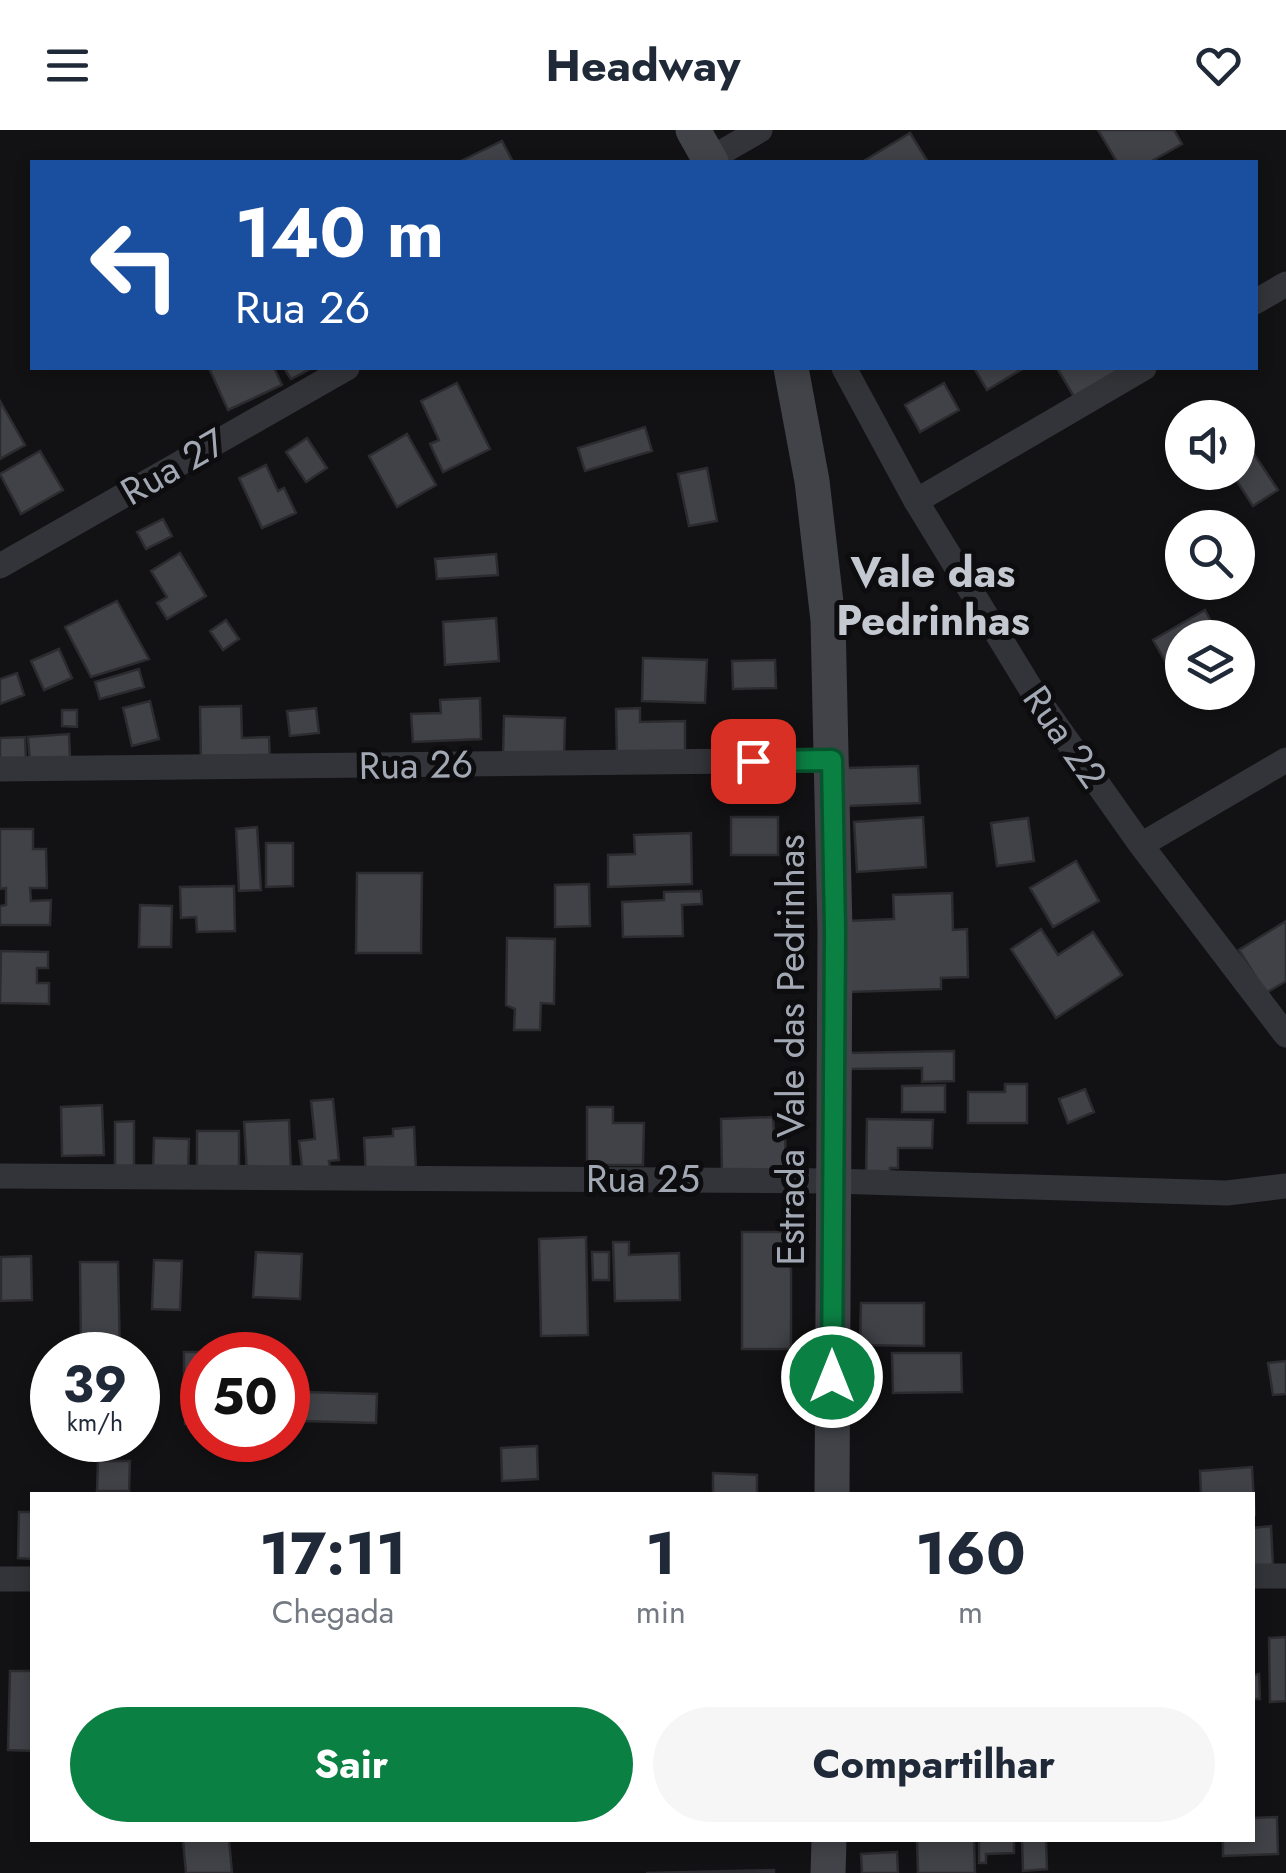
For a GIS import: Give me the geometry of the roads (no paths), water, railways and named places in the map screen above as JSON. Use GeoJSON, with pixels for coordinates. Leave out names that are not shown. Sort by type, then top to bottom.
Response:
{"type":"FeatureCollection","features":[{"type":"Feature","properties":{"kind":"main road","name":"Estrada Vale das Pedrinhas"},"geometry":{"type":"LineString","coordinates":[[791,370],[812,481],[828,620],[834,1181],[832,1492]]}},
{"type":"Feature","properties":{"kind":"main road"},"geometry":{"type":"LineString","coordinates":[[828,1873],[829,1842]]}},
{"type":"Feature","properties":{"kind":"street"},"geometry":{"type":"LineString","coordinates":[[705,154],[760,130]]}},
{"type":"Feature","properties":{"kind":"street"},"geometry":{"type":"LineString","coordinates":[[1258,300],[1286,284]]}},
{"type":"Feature","properties":{"kind":"street","name":"Rua 27"},"geometry":{"type":"LineString","coordinates":[[0,566],[343,370]]}},
{"type":"Feature","properties":{"kind":"street","name":"Rua 22"},"geometry":{"type":"LineString","coordinates":[[845,370],[916,501],[1034,694],[1141,845],[1286,1035]]}},
{"type":"Feature","properties":{"kind":"street"},"geometry":{"type":"LineString","coordinates":[[916,501],[1141,370]]}},
{"type":"Feature","properties":{"kind":"street","name":"Rua 26"},"geometry":{"type":"LineString","coordinates":[[0,769],[832,760]]}},
{"type":"Feature","properties":{"kind":"street"},"geometry":{"type":"LineString","coordinates":[[1141,845],[1286,760]]}},
{"type":"Feature","properties":{"kind":"street","name":"Rua 25"},"geometry":{"type":"LineString","coordinates":[[0,1176],[834,1181],[1226,1193],[1286,1186]]}},
{"type":"Feature","properties":{"kind":"street"},"geometry":{"type":"LineString","coordinates":[[1255,1576],[1286,1576]]}},
{"type":"Feature","properties":{"kind":"street"},"geometry":{"type":"LineString","coordinates":[[0,1578],[30,1579]]}},
{"type":"Feature","properties":{"kind":"district","name":"Vale das Pedrinhas"},"geometry":{"type":"Point","coordinates":[933,596]}}]}
